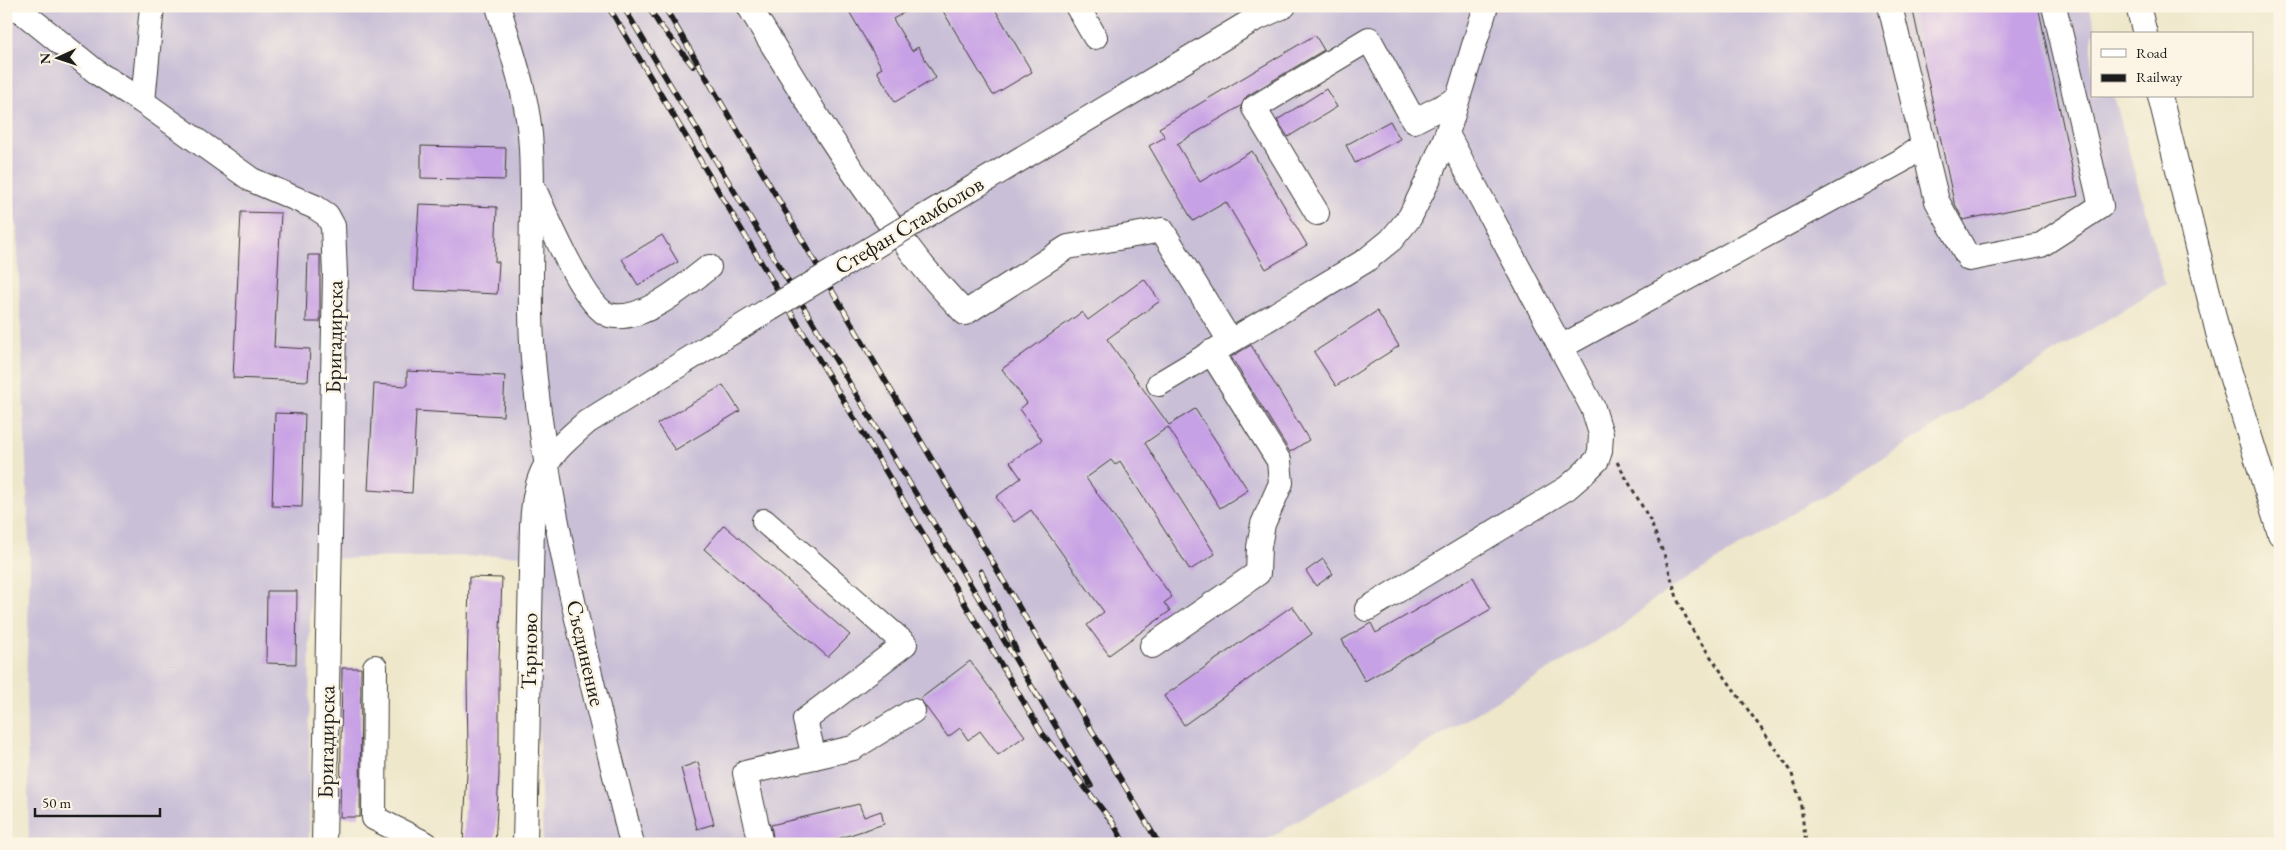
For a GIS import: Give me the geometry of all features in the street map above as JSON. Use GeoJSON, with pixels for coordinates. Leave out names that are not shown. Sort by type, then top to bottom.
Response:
{"type":"FeatureCollection","features":[{"type":"Feature","properties":{"kind":"street","name":"Бригадирска"},"geometry":{"type":"LineString","coordinates":[[8,6],[28,16],[99,74],[143,102],[252,180],[315,207],[327,215],[333,226],[335,275],[324,844]]}},
{"type":"Feature","properties":{"kind":"street"},"geometry":{"type":"LineString","coordinates":[[143,102],[152,6]]}},
{"type":"Feature","properties":{"kind":"street","name":"Съединение"},"geometry":{"type":"LineString","coordinates":[[498,6],[527,108],[532,186],[532,359],[546,461],[574,605],[632,844]]}},
{"type":"Feature","properties":{"kind":"street"},"geometry":{"type":"LineString","coordinates":[[749,6],[832,141],[879,209],[908,248],[965,313],[1068,247],[1162,230],[1279,461],[1281,483],[1263,524],[1259,547],[1258,573],[1152,646]]}},
{"type":"Feature","properties":{"kind":"street"},"geometry":{"type":"LineString","coordinates":[[1077,6],[1095,37]]}},
{"type":"Feature","properties":{"kind":"street","name":"Стефан Стамболов"},"geometry":{"type":"LineString","coordinates":[[546,461],[587,422],[770,309],[1253,20],[1284,6]]}},
{"type":"Feature","properties":{"kind":"street"},"geometry":{"type":"LineString","coordinates":[[1159,384],[1365,260],[1391,240],[1410,217],[1447,134],[1486,6]]}},
{"type":"Feature","properties":{"kind":"street"},"geometry":{"type":"LineString","coordinates":[[1890,6],[1937,201],[1969,259],[2042,245],[2101,206],[2054,6]]}},
{"type":"Feature","properties":{"kind":"street"},"geometry":{"type":"LineString","coordinates":[[2138,6],[2144,32]]}},
{"type":"Feature","properties":{"kind":"street"},"geometry":{"type":"LineString","coordinates":[[1317,213],[1254,108],[1369,39],[1414,121],[1457,99]]}},
{"type":"Feature","properties":{"kind":"street"},"geometry":{"type":"LineString","coordinates":[[2160,98],[2219,337],[2280,534]]}},
{"type":"Feature","properties":{"kind":"street"},"geometry":{"type":"LineString","coordinates":[[1367,609],[1567,488],[1597,460],[1600,451],[1601,434],[1599,421],[1447,134]]}},
{"type":"Feature","properties":{"kind":"street"},"geometry":{"type":"LineString","coordinates":[[1561,347],[1901,161],[1924,144]]}},
{"type":"Feature","properties":{"kind":"street"},"geometry":{"type":"LineString","coordinates":[[532,186],[581,284],[596,307],[609,315],[625,316],[646,309],[673,295],[710,267]]}},
{"type":"Feature","properties":{"kind":"street","name":"Търново"},"geometry":{"type":"LineString","coordinates":[[525,844],[532,526],[537,481],[546,461]]}},
{"type":"Feature","properties":{"kind":"street"},"geometry":{"type":"LineString","coordinates":[[764,520],[905,644],[806,720],[814,757]]}},
{"type":"Feature","properties":{"kind":"street"},"geometry":{"type":"LineString","coordinates":[[375,667],[374,818],[426,844]]}},
{"type":"Feature","properties":{"kind":"street"},"geometry":{"type":"LineString","coordinates":[[761,844],[745,773],[854,748],[913,711]]}},
{"type":"Feature","properties":{"kind":"path"},"geometry":{"type":"LineString","coordinates":[[6,210],[8,216],[6,239]]}},
{"type":"Feature","properties":{"kind":"path"},"geometry":{"type":"LineString","coordinates":[[1616,459],[1650,520],[1665,557],[1678,602],[1694,633],[1791,771],[1800,800],[1806,844]]}},
{"type":"Feature","properties":{"kind":"shaded area"},"geometry":{"type":"Polygon","coordinates":[[[6,6],[2089,6],[2096,32],[2091,32],[2091,98],[2115,98],[2165,284],[1656,598],[1623,625],[1260,844],[543,844],[532,555],[310,559],[309,844],[29,844],[26,681],[30,568],[17,227],[6,178],[6,6]]]}},
{"type":"Feature","properties":{"kind":"building"},"geometry":{"type":"Polygon","coordinates":[[[846,6],[915,6],[893,19],[912,51],[918,47],[936,78],[895,102],[877,71],[882,68],[846,6]]]}},
{"type":"Feature","properties":{"kind":"building"},"geometry":{"type":"Polygon","coordinates":[[[940,6],[993,6],[1032,72],[993,95],[940,6]]]}},
{"type":"Feature","properties":{"kind":"building"},"geometry":{"type":"Polygon","coordinates":[[[1912,6],[2038,6],[2078,196],[1963,220],[1954,202],[1912,6]]]}},
{"type":"Feature","properties":{"kind":"building"},"geometry":{"type":"Polygon","coordinates":[[[1315,35],[1324,50],[1247,96],[1241,106],[1177,144],[1200,182],[1252,151],[1307,245],[1266,269],[1226,202],[1193,221],[1149,146],[1165,137],[1159,128],[1315,35]]]}},
{"type":"Feature","properties":{"kind":"building"},"geometry":{"type":"Polygon","coordinates":[[[1326,89],[1337,107],[1288,137],[1277,120],[1326,89]]]}},
{"type":"Feature","properties":{"kind":"building"},"geometry":{"type":"Polygon","coordinates":[[[1390,121],[1400,139],[1355,163],[1346,145],[1390,121]]]}},
{"type":"Feature","properties":{"kind":"building"},"geometry":{"type":"Polygon","coordinates":[[[421,146],[506,148],[505,180],[421,178],[421,146]]]}},
{"type":"Feature","properties":{"kind":"building"},"geometry":{"type":"Polygon","coordinates":[[[419,204],[497,207],[495,262],[499,262],[497,294],[414,290],[419,204]]]}},
{"type":"Feature","properties":{"kind":"building"},"geometry":{"type":"Polygon","coordinates":[[[241,212],[281,213],[274,347],[310,349],[308,381],[233,378],[241,212]]]}},
{"type":"Feature","properties":{"kind":"building"},"geometry":{"type":"Polygon","coordinates":[[[662,235],[678,262],[638,285],[622,259],[662,235]]]}},
{"type":"Feature","properties":{"kind":"building"},"geometry":{"type":"Polygon","coordinates":[[[308,255],[320,255],[320,322],[306,322],[308,255]]]}},
{"type":"Feature","properties":{"kind":"building"},"geometry":{"type":"Polygon","coordinates":[[[1144,279],[1160,301],[1107,339],[1169,425],[1195,409],[1248,490],[1220,508],[1168,427],[1145,443],[1215,554],[1190,570],[1120,461],[1115,465],[1111,460],[1086,478],[1172,597],[1164,603],[1170,611],[1109,655],[1087,625],[1104,612],[1031,510],[1014,522],[996,497],[1021,478],[1010,462],[1042,440],[1020,409],[1027,403],[1002,369],[1082,312],[1088,320],[1144,279]]]}},
{"type":"Feature","properties":{"kind":"building"},"geometry":{"type":"Polygon","coordinates":[[[1377,311],[1399,346],[1336,386],[1314,352],[1377,311]]]}},
{"type":"Feature","properties":{"kind":"building"},"geometry":{"type":"Polygon","coordinates":[[[1251,345],[1309,440],[1290,452],[1231,357],[1251,345]]]}},
{"type":"Feature","properties":{"kind":"building"},"geometry":{"type":"Polygon","coordinates":[[[407,371],[505,376],[503,416],[416,411],[412,493],[368,490],[374,384],[407,386],[407,371]]]}},
{"type":"Feature","properties":{"kind":"building"},"geometry":{"type":"Polygon","coordinates":[[[723,385],[740,411],[675,450],[657,424],[723,385]]]}},
{"type":"Feature","properties":{"kind":"building"},"geometry":{"type":"Polygon","coordinates":[[[275,413],[305,414],[302,507],[272,506],[275,413]]]}},
{"type":"Feature","properties":{"kind":"building"},"geometry":{"type":"Polygon","coordinates":[[[724,525],[850,635],[828,657],[704,549],[724,525]]]}},
{"type":"Feature","properties":{"kind":"building"},"geometry":{"type":"Polygon","coordinates":[[[1323,559],[1333,574],[1316,586],[1306,571],[1323,559]]]}},
{"type":"Feature","properties":{"kind":"building"},"geometry":{"type":"Polygon","coordinates":[[[469,577],[502,578],[499,658],[499,775],[495,844],[463,844],[468,756],[469,577]]]}},
{"type":"Feature","properties":{"kind":"building"},"geometry":{"type":"Polygon","coordinates":[[[1473,577],[1491,609],[1365,681],[1342,640],[1371,623],[1376,633],[1473,577]]]}},
{"type":"Feature","properties":{"kind":"building"},"geometry":{"type":"Polygon","coordinates":[[[267,591],[297,591],[296,664],[266,663],[267,591]]]}},
{"type":"Feature","properties":{"kind":"building"},"geometry":{"type":"Polygon","coordinates":[[[1292,606],[1312,634],[1184,725],[1164,696],[1292,606]]]}},
{"type":"Feature","properties":{"kind":"building"},"geometry":{"type":"Polygon","coordinates":[[[970,661],[1025,736],[998,755],[980,731],[968,740],[960,728],[948,737],[920,699],[970,661]]]}},
{"type":"Feature","properties":{"kind":"building"},"geometry":{"type":"Polygon","coordinates":[[[342,668],[361,668],[360,817],[340,817],[342,668]]]}},
{"type":"Feature","properties":{"kind":"building"},"geometry":{"type":"Polygon","coordinates":[[[698,762],[714,824],[697,829],[681,768],[698,762]]]}},
{"type":"Feature","properties":{"kind":"building"},"geometry":{"type":"Polygon","coordinates":[[[859,804],[864,817],[881,811],[884,824],[822,844],[774,844],[771,825],[859,804]]]}},
{"type":"Feature","properties":{"kind":"railway"},"geometry":{"type":"LineString","coordinates":[[608,6],[1042,733],[1113,823]]}},
{"type":"Feature","properties":{"kind":"railway"},"geometry":{"type":"LineString","coordinates":[[623,6],[1038,697]]}},
{"type":"Feature","properties":{"kind":"railway"},"geometry":{"type":"LineString","coordinates":[[648,6],[659,24],[693,66]]}},
{"type":"Feature","properties":{"kind":"railway"},"geometry":{"type":"LineString","coordinates":[[664,6],[1159,844]]}},
{"type":"Feature","properties":{"kind":"railway"},"geometry":{"type":"LineString","coordinates":[[981,571],[1016,650]]}},
{"type":"Feature","properties":{"kind":"railway"},"geometry":{"type":"LineString","coordinates":[[1035,691],[1091,786]]}},
{"type":"Feature","properties":{"kind":"railway"},"geometry":{"type":"LineString","coordinates":[[1110,818],[1125,844]]}}]}
